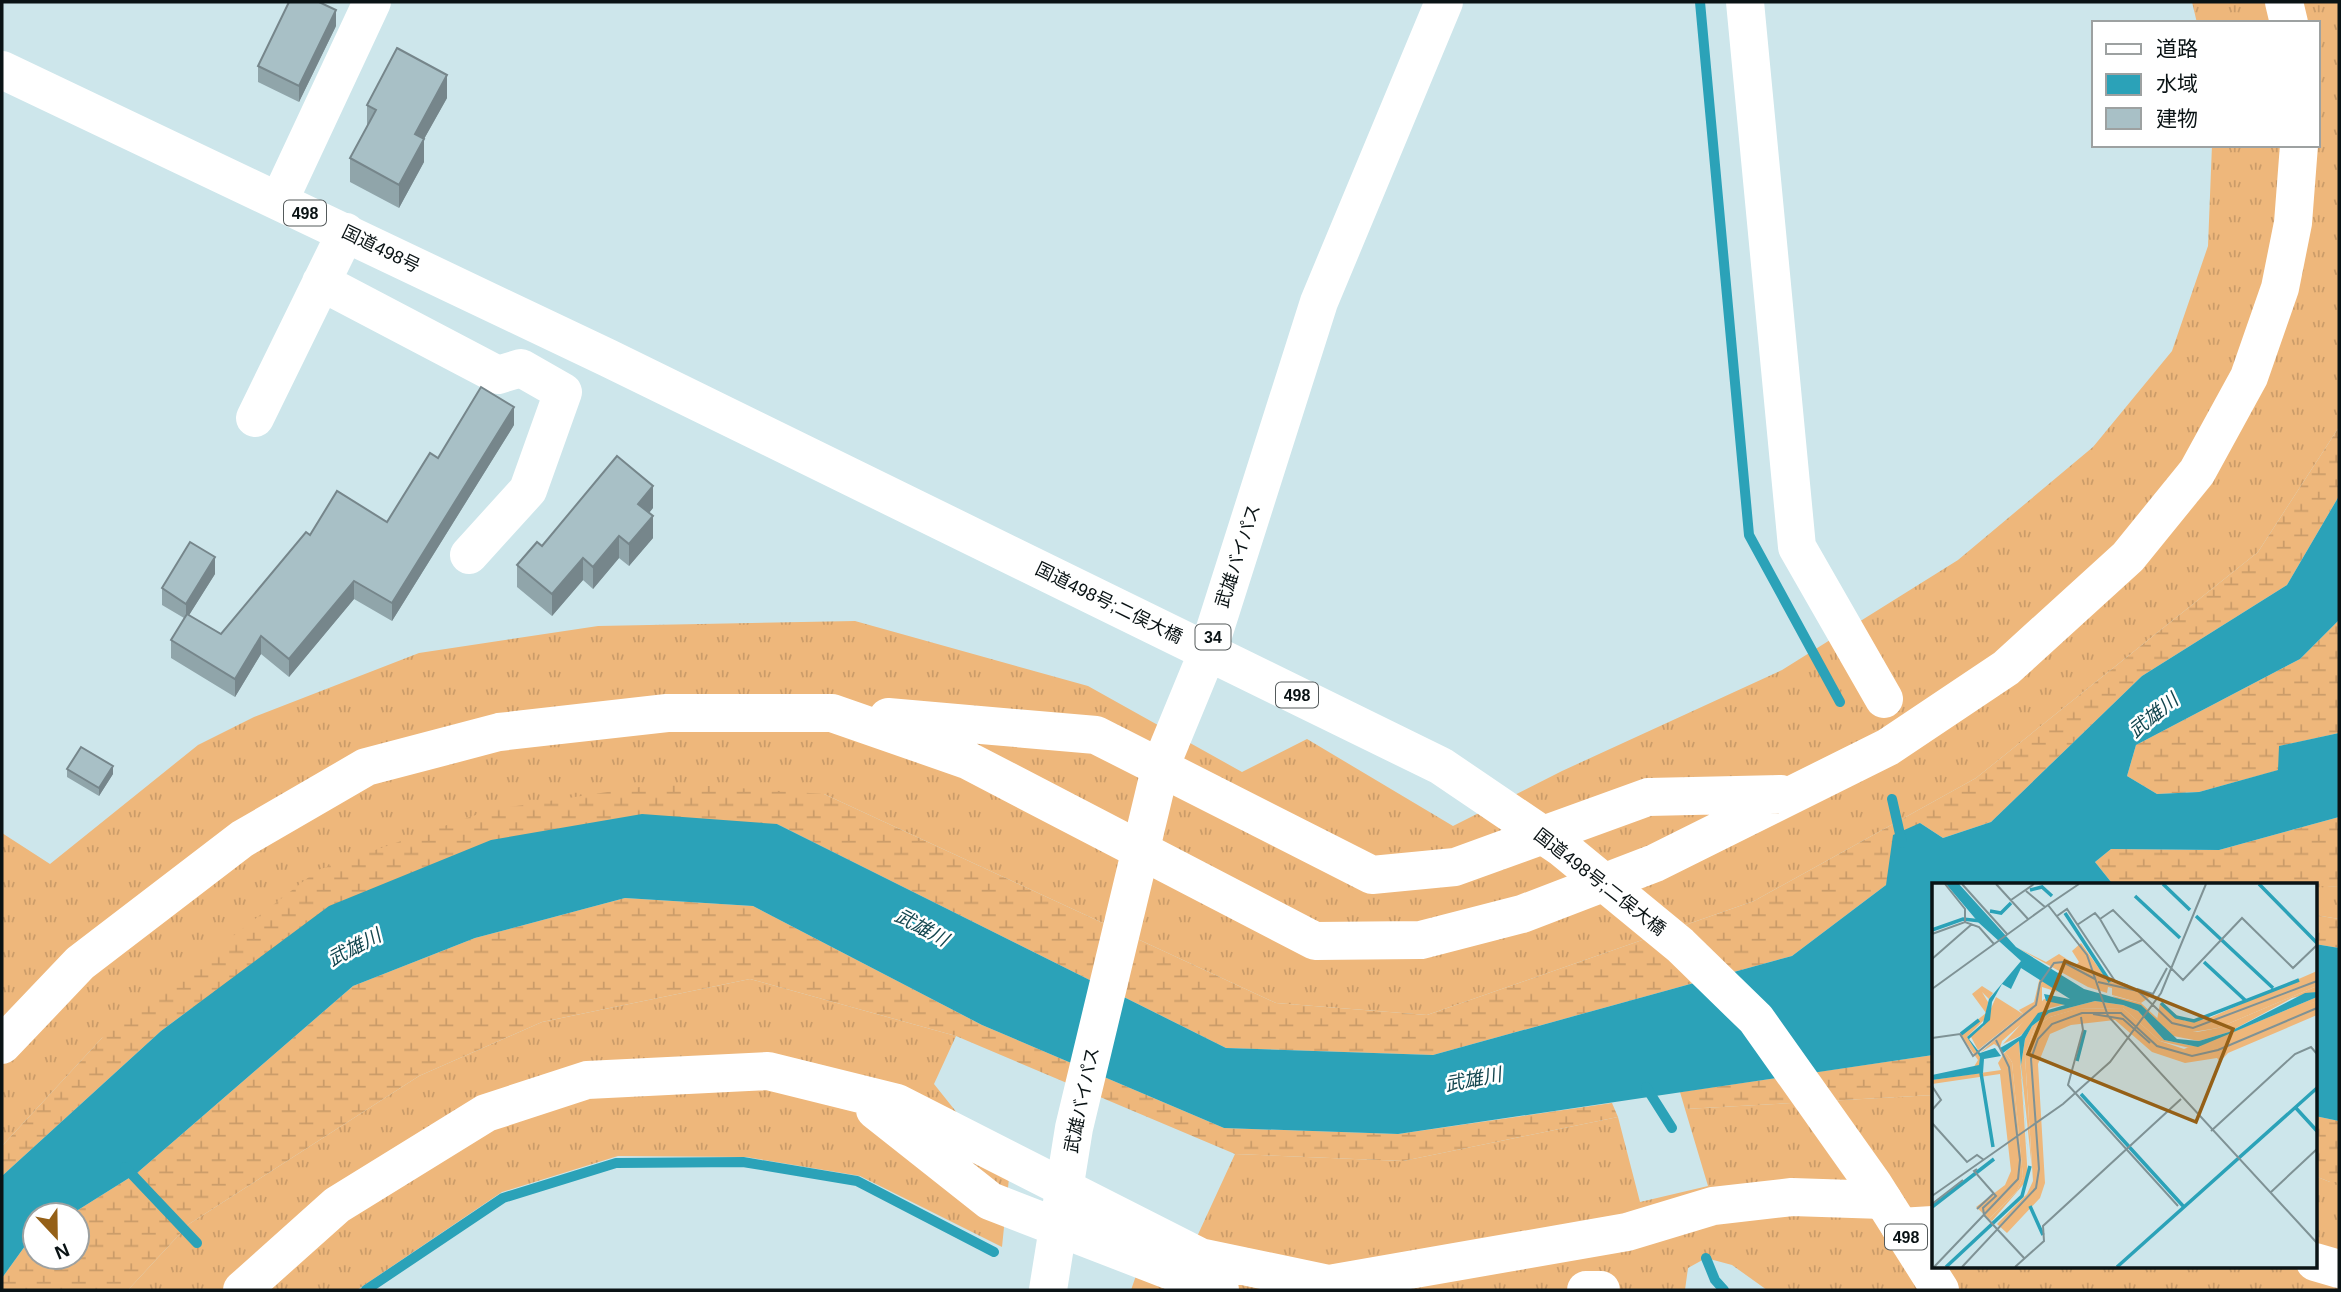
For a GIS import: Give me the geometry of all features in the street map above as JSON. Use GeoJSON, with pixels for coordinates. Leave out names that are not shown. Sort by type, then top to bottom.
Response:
{"type":"FeatureCollection","features":[{"type":"Feature","properties":{"kind":"main road"},"geometry":{"type":"LineString","coordinates":[[279,201],[372,2]]}},
{"type":"Feature","properties":{"kind":"main road","name":"武雄バイパス"},"geometry":{"type":"LineString","coordinates":[[1048,1290],[1074,1128],[1161,765],[1208,651],[1319,302],[1444,2]]}},
{"type":"Feature","properties":{"kind":"main road"},"geometry":{"type":"LineString","coordinates":[[1745,2],[1797,547],[1884,699]]}},
{"type":"Feature","properties":{"kind":"main road"},"geometry":{"type":"LineString","coordinates":[[2284,2],[2289,21]]}},
{"type":"Feature","properties":{"kind":"main road","name":"国道498号"},"geometry":{"type":"LineString","coordinates":[[2,70],[608,358]]}},
{"type":"Feature","properties":{"kind":"main road"},"geometry":{"type":"LineString","coordinates":[[832,713],[967,760],[1315,941],[1421,940],[1522,915],[1655,863],[1888,747],[2006,668],[2128,557],[2197,472],[2249,377],[2280,288],[2293,223],[2299,147]]}},
{"type":"Feature","properties":{"kind":"main road"},"geometry":{"type":"LineString","coordinates":[[255,418],[346,232]]}},
{"type":"Feature","properties":{"kind":"main road"},"geometry":{"type":"LineString","coordinates":[[321,282],[498,375],[521,368],[563,392],[528,490],[469,555]]}},
{"type":"Feature","properties":{"kind":"main road","name":"国道498号;二俣大橋"},"geometry":{"type":"LineString","coordinates":[[608,358],[1441,765],[1562,848],[1680,945],[1755,1020],[1897,1209]]}},
{"type":"Feature","properties":{"kind":"main road"},"geometry":{"type":"LineString","coordinates":[[2,1045],[80,963],[242,839],[366,767],[512,730],[667,713],[832,713],[1096,735],[1372,875],[1455,867],[1648,797],[1794,793]]}},
{"type":"Feature","properties":{"kind":"main road"},"geometry":{"type":"LineString","coordinates":[[242,1290],[337,1205],[486,1113],[587,1080],[768,1071],[897,1102],[1200,1257],[1329,1284]]}},
{"type":"Feature","properties":{"kind":"main road"},"geometry":{"type":"LineString","coordinates":[[851,1091],[990,1201],[1220,1290]]}},
{"type":"Feature","properties":{"kind":"main road"},"geometry":{"type":"LineString","coordinates":[[1245,1290],[1329,1284],[1627,1231],[1713,1206],[1792,1197],[1897,1209]]}},
{"type":"Feature","properties":{"kind":"main road","name":"498"},"geometry":{"type":"LineString","coordinates":[[1897,1209],[1940,1290]]}},
{"type":"Feature","properties":{"kind":"main road"},"geometry":{"type":"LineString","coordinates":[[2316,1262],[2339,1269]]}},
{"type":"Feature","properties":{"kind":"main road"},"geometry":{"type":"LineString","coordinates":[[1586,1290],[1601,1290]]}},
{"type":"Feature","properties":{"kind":"green space"},"geometry":{"type":"Polygon","coordinates":[[[2192,2],[2339,2],[2339,427],[2258,552],[1976,778],[1754,901],[1427,1015],[1276,1003],[824,794],[102,1038],[2,1146],[2,833],[50,864],[198,745],[254,717],[419,653],[598,626],[855,621],[1088,686],[1242,772],[1307,739],[1453,826],[1562,771],[1782,670],[1958,560],[2093,447],[2172,351],[2208,246],[2212,147],[2320,147],[2320,21],[2197,21],[2192,2]]]}},
{"type":"Feature","properties":{"kind":"green space"},"geometry":{"type":"Polygon","coordinates":[[[2339,427],[2339,496],[2287,585],[2142,676],[1991,822],[1943,838],[1920,823],[1886,885],[1792,956],[1433,1055],[1226,1048],[777,824],[329,906],[161,1031],[2,1176],[2,1146],[102,1038],[318,870],[490,810],[666,783],[824,794],[1276,1003],[1427,1015],[1754,901],[1976,778],[2258,552],[2339,427]]]}},
{"type":"Feature","properties":{"kind":"green space"},"geometry":{"type":"Polygon","coordinates":[[[2339,620],[2339,733],[2280,746],[2279,770],[2199,792],[2157,794],[2127,776],[2136,745],[2300,659],[2339,620]]]}},
{"type":"Feature","properties":{"kind":"green space"},"geometry":{"type":"Polygon","coordinates":[[[2339,817],[2339,887],[2316,886],[2316,883],[2114,883],[2095,862],[2111,849],[2219,850],[2339,817]]]}},
{"type":"Feature","properties":{"kind":"green space"},"geometry":{"type":"Polygon","coordinates":[[[2316,885],[2339,887],[2339,919],[2316,915],[2316,885]]]}},
{"type":"Feature","properties":{"kind":"green space"},"geometry":{"type":"Polygon","coordinates":[[[625,898],[753,906],[982,1025],[1224,1128],[1398,1134],[1612,1103],[1618,1117],[1403,1161],[1235,1154],[956,1036],[750,979],[542,1022],[419,1076],[189,1224],[128,1290],[2,1290],[2,1278],[21,1252],[21,1271],[91,1271],[91,1202],[137,1173],[353,986],[475,938],[625,898]]]}},
{"type":"Feature","properties":{"kind":"green space"},"geometry":{"type":"Polygon","coordinates":[[[2316,915],[2339,919],[2339,948],[2316,944],[2316,915]]]}},
{"type":"Feature","properties":{"kind":"green space"},"geometry":{"type":"Polygon","coordinates":[[[750,979],[956,1036],[934,1084],[1009,1178],[1002,1247],[860,1176],[746,1157],[618,1156],[502,1192],[357,1290],[128,1290],[189,1224],[419,1076],[542,1022],[750,979]]]}},
{"type":"Feature","properties":{"kind":"green space"},"geometry":{"type":"Polygon","coordinates":[[[1932,1055],[1932,1095],[1685,1109],[1680,1092],[1932,1055]]]}},
{"type":"Feature","properties":{"kind":"green space"},"geometry":{"type":"Polygon","coordinates":[[[1932,1095],[1932,1268],[2316,1268],[2316,1176],[2330,1182],[2339,1182],[2339,1290],[1767,1290],[1732,1265],[1706,1258],[1688,1268],[1685,1290],[1131,1290],[1147,1244],[1195,1241],[1235,1154],[1403,1161],[1618,1117],[1640,1202],[1708,1186],[1685,1109],[1932,1095]]]}},
{"type":"Feature","properties":{"kind":"green space"},"geometry":{"type":"Polygon","coordinates":[[[2316,1116],[2339,1121],[2339,1182],[2330,1182],[2316,1176],[2316,1116]]]}},
{"type":"Feature","properties":{"kind":"water","name":"武雄川"},"geometry":{"type":"Polygon","coordinates":[[[2339,496],[2339,620],[2300,659],[2136,745],[2127,776],[2157,794],[2199,792],[2278,770],[2279,746],[2339,733],[2339,817],[2219,850],[2111,849],[2095,862],[2114,883],[1932,883],[1932,1055],[1398,1134],[1224,1128],[982,1025],[753,906],[625,898],[475,938],[353,986],[137,1173],[91,1202],[21,1201],[21,1252],[2,1278],[2,1176],[161,1031],[329,906],[491,840],[642,814],[777,824],[1226,1048],[1433,1055],[1792,956],[1886,885],[1893,835],[1920,823],[1943,838],[1991,822],[2142,676],[2287,585],[2339,496]]]}},
{"type":"Feature","properties":{"kind":"water"},"geometry":{"type":"Polygon","coordinates":[[[2316,944],[2339,948],[2339,1121],[2316,1116],[2316,944]]]}},
{"type":"Feature","properties":{"kind":"building"},"geometry":{"type":"Polygon","coordinates":[[[289,2],[319,2],[336,10],[299,86],[258,66],[289,2]]]}},
{"type":"Feature","properties":{"kind":"building"},"geometry":{"type":"Polygon","coordinates":[[[397,48],[447,75],[415,134],[424,139],[399,185],[350,158],[376,110],[367,105],[397,48]]]}},
{"type":"Feature","properties":{"kind":"building"},"geometry":{"type":"Polygon","coordinates":[[[481,387],[514,407],[392,603],[354,581],[289,659],[261,636],[235,679],[171,640],[187,614],[221,634],[306,532],[310,535],[337,491],[387,522],[430,453],[438,458],[481,387]]]}},
{"type":"Feature","properties":{"kind":"building"},"geometry":{"type":"Polygon","coordinates":[[[617,456],[653,486],[638,504],[653,516],[629,544],[619,536],[593,567],[583,558],[552,594],[517,565],[537,542],[542,546],[617,456]]]}},
{"type":"Feature","properties":{"kind":"building"},"geometry":{"type":"Polygon","coordinates":[[[190,542],[215,557],[186,604],[162,588],[190,542]]]}},
{"type":"Feature","properties":{"kind":"building"},"geometry":{"type":"Polygon","coordinates":[[[81,747],[113,766],[99,788],[67,769],[81,747]]]}},
{"type":"Feature","properties":{"kind":"waterway"},"geometry":{"type":"LineString","coordinates":[[1700,2],[1749,535],[1840,702]]}},
{"type":"Feature","properties":{"kind":"waterway"},"geometry":{"type":"LineString","coordinates":[[1892,799],[1902,843]]}},
{"type":"Feature","properties":{"kind":"waterway"},"geometry":{"type":"LineString","coordinates":[[1646,1087],[1672,1128]]}},
{"type":"Feature","properties":{"kind":"waterway"},"geometry":{"type":"LineString","coordinates":[[366,1290],[503,1198],[616,1163],[743,1162],[857,1181],[994,1252]]}},
{"type":"Feature","properties":{"kind":"waterway"},"geometry":{"type":"LineString","coordinates":[[125,1167],[197,1243]]}},
{"type":"Feature","properties":{"kind":"waterway"},"geometry":{"type":"LineString","coordinates":[[1706,1258],[1715,1280],[1724,1290]]}}]}
